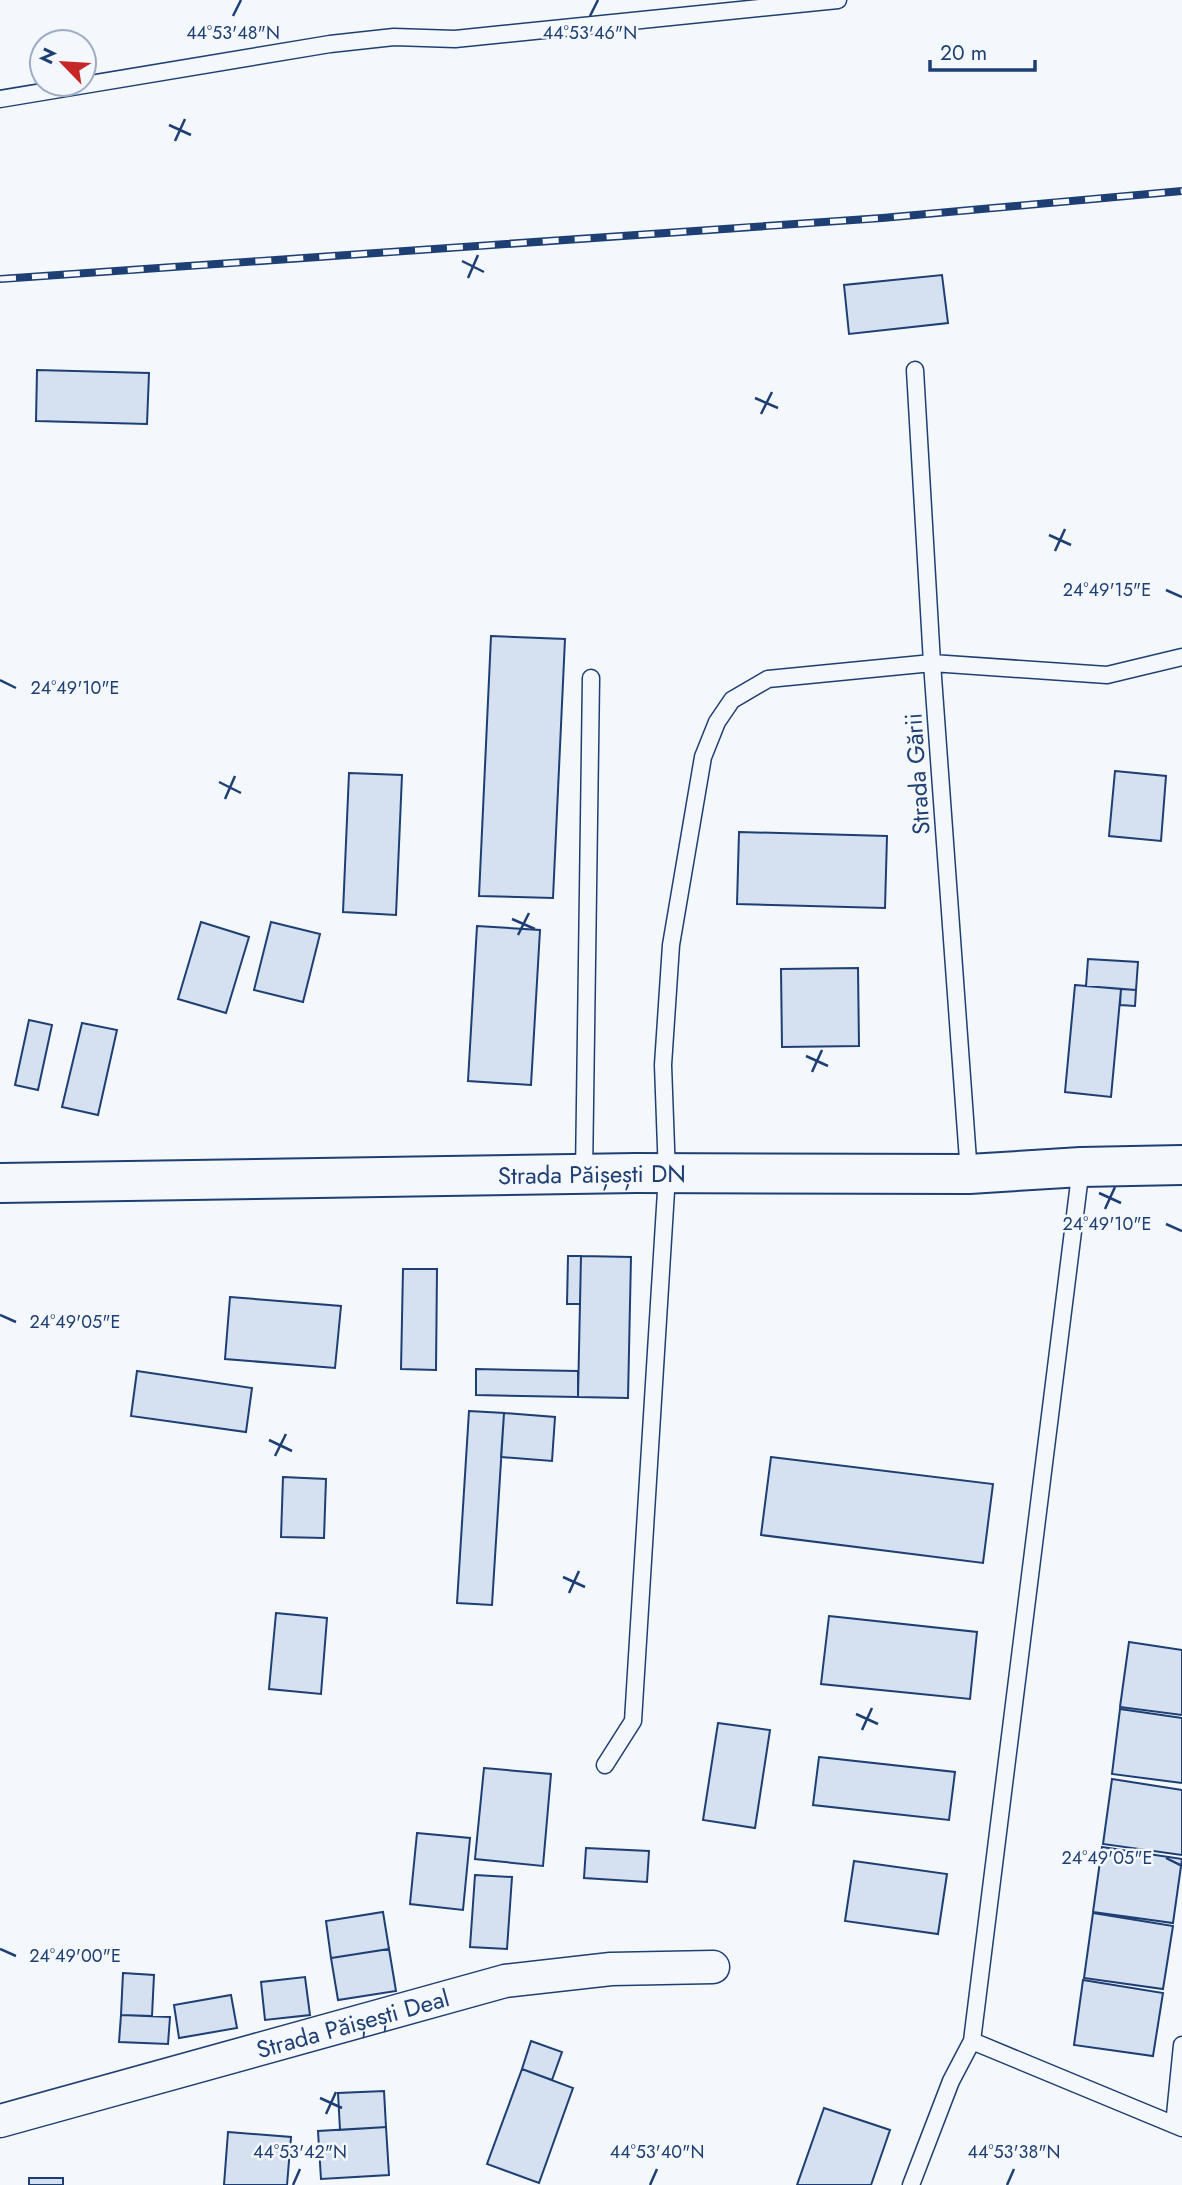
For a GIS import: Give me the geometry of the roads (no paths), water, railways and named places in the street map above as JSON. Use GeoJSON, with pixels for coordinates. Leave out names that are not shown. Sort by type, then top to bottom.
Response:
{"type":"FeatureCollection","features":[{"type":"Feature","properties":{"kind":"main road","name":"Strada Păișești DN"},"geometry":{"type":"LineString","coordinates":[[0,1183],[584,1174],[969,1174],[1081,1167],[1182,1165]]}},
{"type":"Feature","properties":{"kind":"street","name":"Strada Păișești Deal"},"geometry":{"type":"LineString","coordinates":[[0,2120],[505,1981],[611,1969],[713,1967]]}},
{"type":"Feature","properties":{"kind":"lane"},"geometry":{"type":"LineString","coordinates":[[0,99],[330,44],[394,37],[455,39],[838,0]]}},
{"type":"Feature","properties":{"kind":"lane","name":"Strada Gării"},"geometry":{"type":"LineString","coordinates":[[915,370],[932,663],[969,1174]]}},
{"type":"Feature","properties":{"kind":"lane"},"geometry":{"type":"LineString","coordinates":[[605,1765],[633,1721],[667,1175],[663,1065],[671,946],[703,757],[717,722],[732,701],[768,679],[932,663],[1107,675],[1182,657]]}},
{"type":"Feature","properties":{"kind":"lane"},"geometry":{"type":"LineString","coordinates":[[584,1174],[591,678]]}},
{"type":"Feature","properties":{"kind":"lane"},"geometry":{"type":"LineString","coordinates":[[911,2185],[951,2081],[972,2041],[1081,1167]]}},
{"type":"Feature","properties":{"kind":"lane"},"geometry":{"type":"LineString","coordinates":[[972,2041],[1178,2126],[1182,2045]]}},
{"type":"Feature","properties":{"kind":"railway"},"geometry":{"type":"LineString","coordinates":[[0,279],[882,218],[1182,191]]}}]}
